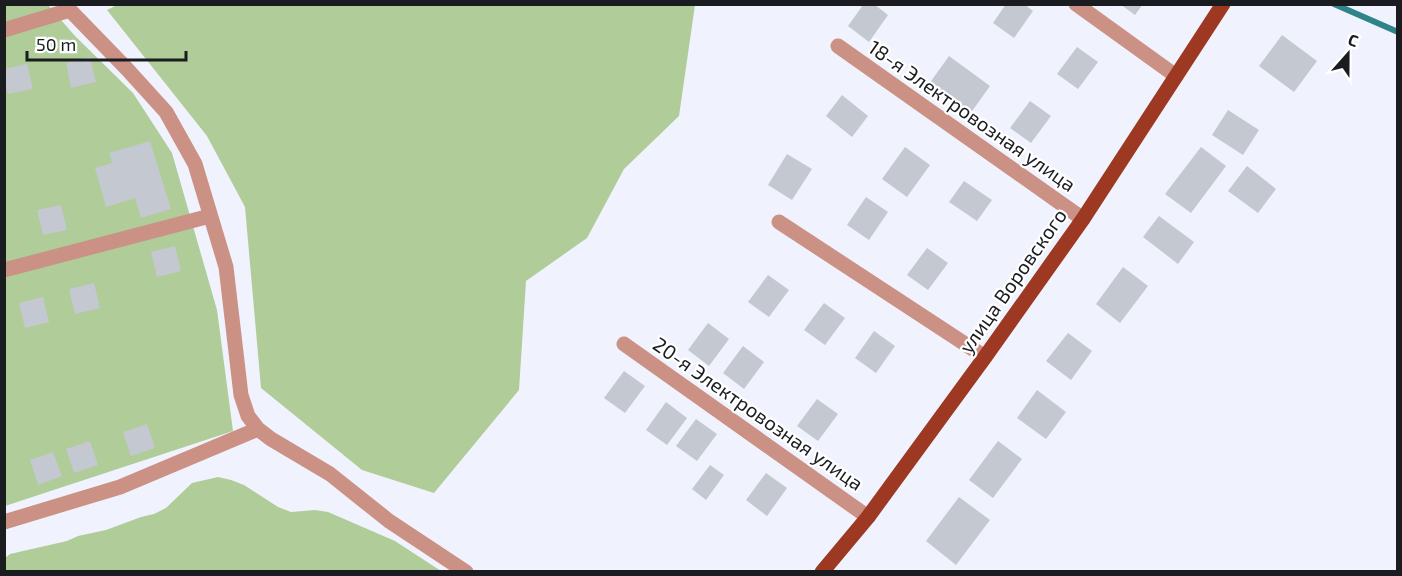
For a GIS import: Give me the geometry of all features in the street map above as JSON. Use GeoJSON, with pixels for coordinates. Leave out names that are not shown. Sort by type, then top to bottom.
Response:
{"type":"FeatureCollection","features":[{"type":"Feature","properties":{"kind":"main road","name":"улица Воровского"},"geometry":{"type":"LineString","coordinates":[[822,572],[868,518],[1083,219],[1223,4]]}},
{"type":"Feature","properties":{"kind":"street"},"geometry":{"type":"LineString","coordinates":[[1076,4],[1176,76]]}},
{"type":"Feature","properties":{"kind":"street"},"geometry":{"type":"LineString","coordinates":[[4,30],[67,7],[166,112],[195,164],[226,267],[241,395],[248,416],[258,429],[271,439],[330,474],[389,522],[466,572]]}},
{"type":"Feature","properties":{"kind":"street","name":"18-я Электровозная улица"},"geometry":{"type":"LineString","coordinates":[[838,46],[1083,219]]}},
{"type":"Feature","properties":{"kind":"street"},"geometry":{"type":"LineString","coordinates":[[4,270],[210,216]]}},
{"type":"Feature","properties":{"kind":"street"},"geometry":{"type":"LineString","coordinates":[[779,222],[985,357]]}},
{"type":"Feature","properties":{"kind":"street","name":"20-я Электровозная улица"},"geometry":{"type":"LineString","coordinates":[[624,344],[868,518]]}},
{"type":"Feature","properties":{"kind":"street"},"geometry":{"type":"LineString","coordinates":[[4,522],[120,487],[258,429]]}},
{"type":"Feature","properties":{"kind":"green space"},"geometry":{"type":"Polygon","coordinates":[[[119,4],[695,5],[679,116],[624,169],[587,238],[526,281],[519,390],[434,493],[362,470],[261,388],[245,207],[207,136],[107,10],[119,4]]]}},
{"type":"Feature","properties":{"kind":"green space"},"geometry":{"type":"Polygon","coordinates":[[[4,5],[48,5],[75,36],[133,93],[172,153],[217,310],[233,431],[5,506],[4,5]]]}},
{"type":"Feature","properties":{"kind":"green space"},"geometry":{"type":"Polygon","coordinates":[[[218,477],[244,485],[278,507],[291,512],[315,510],[328,512],[395,541],[441,571],[5,571],[5,558],[10,554],[67,541],[154,514],[166,508],[192,483],[218,477]]]}},
{"type":"Feature","properties":{"kind":"building"},"geometry":{"type":"Polygon","coordinates":[[[1006,4],[1024,4],[1033,11],[1014,38],[993,23],[1006,4]]]}},
{"type":"Feature","properties":{"kind":"building"},"geometry":{"type":"Polygon","coordinates":[[[1120,4],[1143,4],[1135,15],[1120,4]]]}},
{"type":"Feature","properties":{"kind":"building"},"geometry":{"type":"Polygon","coordinates":[[[863,5],[875,5],[888,15],[869,42],[848,26],[863,5]]]}},
{"type":"Feature","properties":{"kind":"building"},"geometry":{"type":"Polygon","coordinates":[[[1282,35],[1317,61],[1294,92],[1259,66],[1282,35]]]}},
{"type":"Feature","properties":{"kind":"building"},"geometry":{"type":"Polygon","coordinates":[[[1077,47],[1098,62],[1078,89],[1057,74],[1077,47]]]}},
{"type":"Feature","properties":{"kind":"building"},"geometry":{"type":"Polygon","coordinates":[[[949,56],[990,86],[970,114],[929,84],[949,56]]]}},
{"type":"Feature","properties":{"kind":"building"},"geometry":{"type":"Polygon","coordinates":[[[90,57],[96,82],[71,88],[66,63],[90,57]]]}},
{"type":"Feature","properties":{"kind":"building"},"geometry":{"type":"Polygon","coordinates":[[[27,64],[33,89],[8,94],[4,69],[27,64]]]}},
{"type":"Feature","properties":{"kind":"building"},"geometry":{"type":"Polygon","coordinates":[[[842,95],[868,116],[852,137],[826,116],[842,95]]]}},
{"type":"Feature","properties":{"kind":"building"},"geometry":{"type":"Polygon","coordinates":[[[1030,101],[1051,116],[1031,143],[1010,128],[1030,101]]]}},
{"type":"Feature","properties":{"kind":"building"},"geometry":{"type":"Polygon","coordinates":[[[1228,110],[1259,130],[1243,155],[1212,135],[1228,110]]]}},
{"type":"Feature","properties":{"kind":"building"},"geometry":{"type":"Polygon","coordinates":[[[150,141],[171,209],[141,218],[135,198],[106,207],[95,168],[112,163],[109,153],[150,141]]]}},
{"type":"Feature","properties":{"kind":"building"},"geometry":{"type":"Polygon","coordinates":[[[905,147],[930,165],[907,197],[882,179],[905,147]]]}},
{"type":"Feature","properties":{"kind":"building"},"geometry":{"type":"Polygon","coordinates":[[[1201,147],[1226,166],[1191,213],[1165,194],[1201,147]]]}},
{"type":"Feature","properties":{"kind":"building"},"geometry":{"type":"Polygon","coordinates":[[[787,154],[812,169],[792,200],[768,185],[787,154]]]}},
{"type":"Feature","properties":{"kind":"building"},"geometry":{"type":"Polygon","coordinates":[[[1247,166],[1276,189],[1258,213],[1228,191],[1247,166]]]}},
{"type":"Feature","properties":{"kind":"building"},"geometry":{"type":"Polygon","coordinates":[[[964,181],[992,200],[977,221],[949,202],[964,181]]]}},
{"type":"Feature","properties":{"kind":"building"},"geometry":{"type":"Polygon","coordinates":[[[866,197],[888,212],[869,240],[847,225],[866,197]]]}},
{"type":"Feature","properties":{"kind":"building"},"geometry":{"type":"Polygon","coordinates":[[[61,205],[67,230],[43,235],[37,210],[61,205]]]}},
{"type":"Feature","properties":{"kind":"building"},"geometry":{"type":"Polygon","coordinates":[[[1159,216],[1194,242],[1178,264],[1143,237],[1159,216]]]}},
{"type":"Feature","properties":{"kind":"building"},"geometry":{"type":"Polygon","coordinates":[[[175,246],[181,271],[157,277],[151,252],[175,246]]]}},
{"type":"Feature","properties":{"kind":"building"},"geometry":{"type":"Polygon","coordinates":[[[927,248],[948,263],[928,290],[907,275],[927,248]]]}},
{"type":"Feature","properties":{"kind":"building"},"geometry":{"type":"Polygon","coordinates":[[[1123,267],[1148,286],[1120,323],[1096,304],[1123,267]]]}},
{"type":"Feature","properties":{"kind":"building"},"geometry":{"type":"Polygon","coordinates":[[[768,275],[789,290],[769,317],[748,302],[768,275]]]}},
{"type":"Feature","properties":{"kind":"building"},"geometry":{"type":"Polygon","coordinates":[[[94,283],[100,308],[75,314],[69,289],[94,283]]]}},
{"type":"Feature","properties":{"kind":"building"},"geometry":{"type":"Polygon","coordinates":[[[43,297],[49,322],[25,328],[19,303],[43,297]]]}},
{"type":"Feature","properties":{"kind":"building"},"geometry":{"type":"Polygon","coordinates":[[[824,303],[845,318],[825,345],[804,330],[824,303]]]}},
{"type":"Feature","properties":{"kind":"building"},"geometry":{"type":"Polygon","coordinates":[[[708,323],[729,339],[709,366],[688,350],[708,323]]]}},
{"type":"Feature","properties":{"kind":"building"},"geometry":{"type":"Polygon","coordinates":[[[874,331],[895,346],[876,373],[855,358],[874,331]]]}},
{"type":"Feature","properties":{"kind":"building"},"geometry":{"type":"Polygon","coordinates":[[[1068,333],[1092,351],[1071,380],[1046,361],[1068,333]]]}},
{"type":"Feature","properties":{"kind":"building"},"geometry":{"type":"Polygon","coordinates":[[[743,346],[764,362],[744,389],[723,373],[743,346]]]}},
{"type":"Feature","properties":{"kind":"building"},"geometry":{"type":"Polygon","coordinates":[[[624,371],[645,386],[625,413],[604,398],[624,371]]]}},
{"type":"Feature","properties":{"kind":"building"},"geometry":{"type":"Polygon","coordinates":[[[1037,390],[1066,412],[1046,439],[1017,418],[1037,390]]]}},
{"type":"Feature","properties":{"kind":"building"},"geometry":{"type":"Polygon","coordinates":[[[817,399],[838,414],[818,441],[797,426],[817,399]]]}},
{"type":"Feature","properties":{"kind":"building"},"geometry":{"type":"Polygon","coordinates":[[[666,402],[687,418],[667,445],[646,430],[666,402]]]}},
{"type":"Feature","properties":{"kind":"building"},"geometry":{"type":"Polygon","coordinates":[[[696,419],[717,434],[697,461],[676,446],[696,419]]]}},
{"type":"Feature","properties":{"kind":"building"},"geometry":{"type":"Polygon","coordinates":[[[147,424],[155,448],[131,456],[123,432],[147,424]]]}},
{"type":"Feature","properties":{"kind":"building"},"geometry":{"type":"Polygon","coordinates":[[[90,441],[98,465],[74,473],[66,449],[90,441]]]}},
{"type":"Feature","properties":{"kind":"building"},"geometry":{"type":"Polygon","coordinates":[[[998,441],[1022,459],[993,498],[969,480],[998,441]]]}},
{"type":"Feature","properties":{"kind":"building"},"geometry":{"type":"Polygon","coordinates":[[[53,452],[62,476],[38,485],[30,460],[53,452]]]}},
{"type":"Feature","properties":{"kind":"building"},"geometry":{"type":"Polygon","coordinates":[[[710,465],[724,475],[706,500],[692,489],[710,465]]]}},
{"type":"Feature","properties":{"kind":"building"},"geometry":{"type":"Polygon","coordinates":[[[766,473],[787,488],[767,516],[746,500],[766,473]]]}},
{"type":"Feature","properties":{"kind":"building"},"geometry":{"type":"Polygon","coordinates":[[[959,497],[990,520],[956,565],[926,541],[959,497]]]}},
{"type":"Feature","properties":{"kind":"waterway"},"geometry":{"type":"LineString","coordinates":[[1334,4],[1398,32]]}}]}
